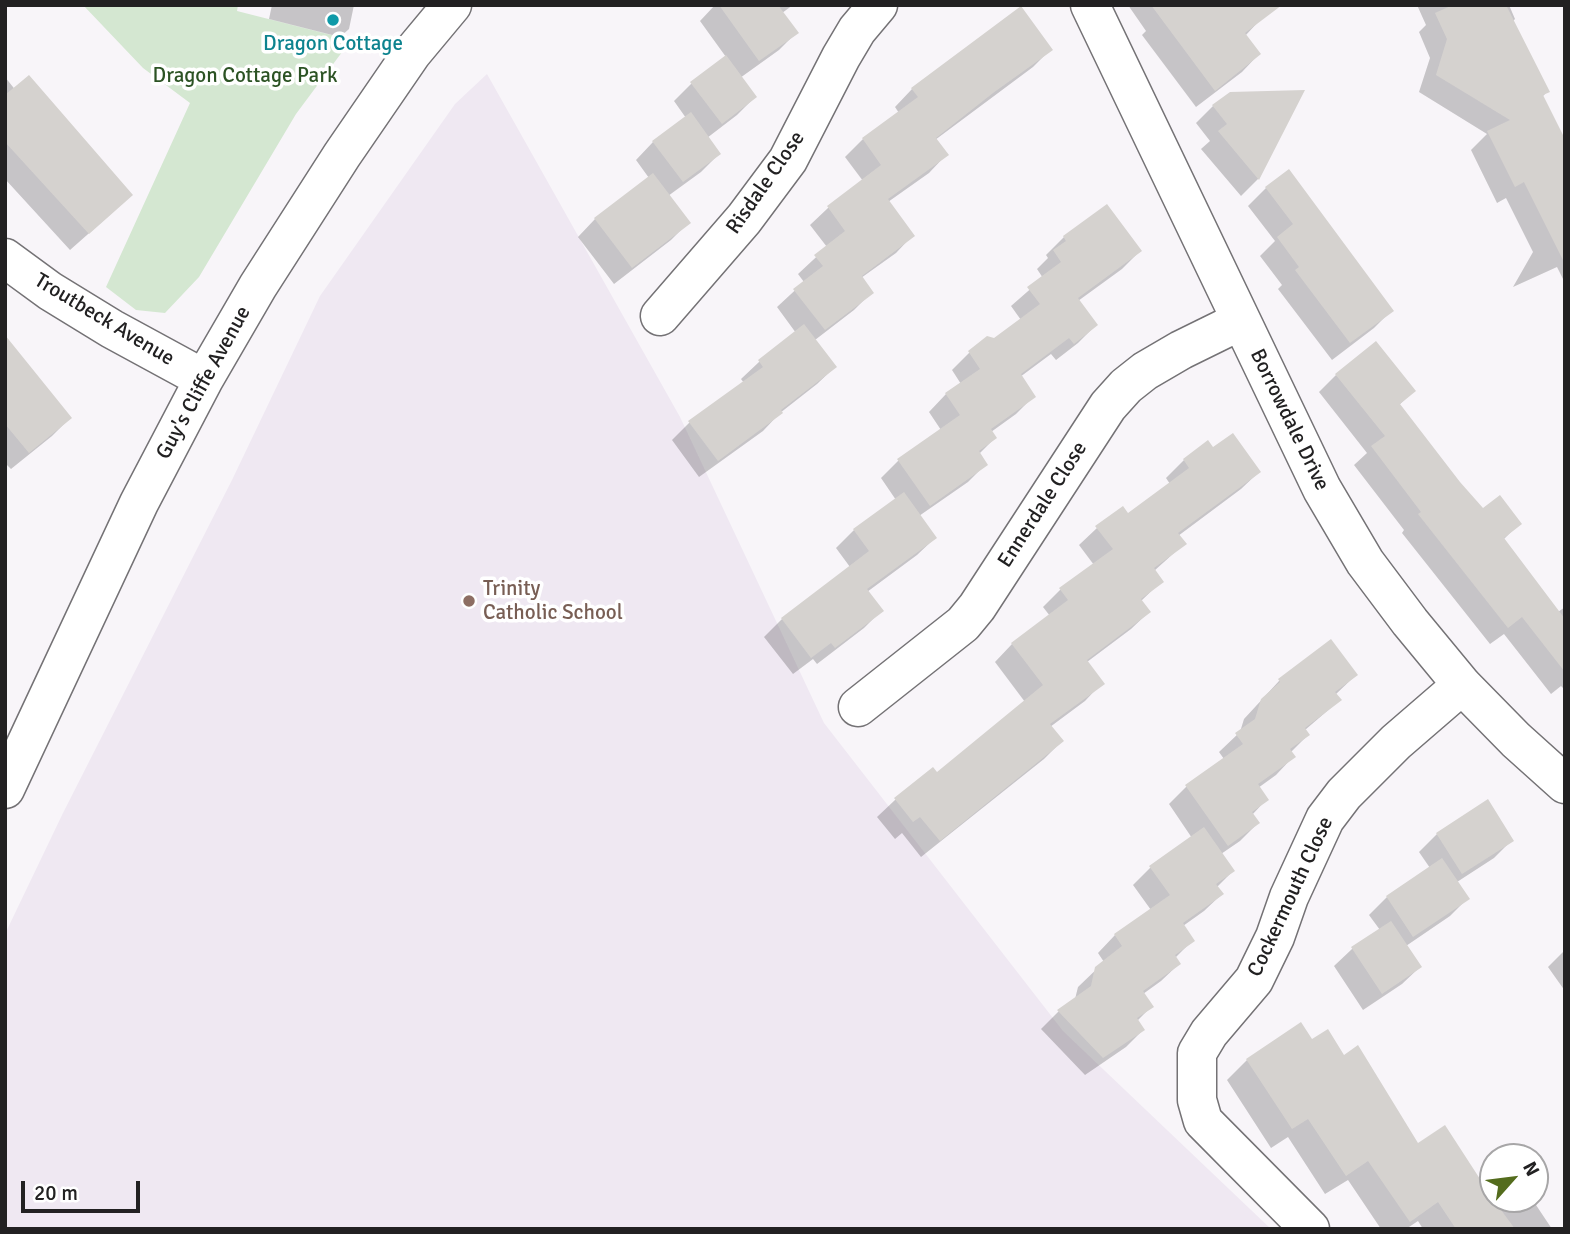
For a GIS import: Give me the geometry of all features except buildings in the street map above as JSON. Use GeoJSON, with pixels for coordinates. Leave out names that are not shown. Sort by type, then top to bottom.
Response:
{"type":"FeatureCollection","features":[{"type":"Feature","properties":{"kind":"street","name":"Guy's Cliffe Avenue"},"geometry":{"type":"LineString","coordinates":[[5,789],[139,503],[204,379],[258,286],[362,125],[412,53],[452,5]]}},
{"type":"Feature","properties":{"kind":"street","name":"Risdale Close"},"geometry":{"type":"LineString","coordinates":[[660,316],[768,188],[800,139],[857,30],[878,5]]}},
{"type":"Feature","properties":{"kind":"street","name":"Borrowdale Drive"},"geometry":{"type":"LineString","coordinates":[[1090,5],[1322,489],[1365,562],[1462,685],[1516,740],[1565,784]]}},
{"type":"Feature","properties":{"kind":"street","name":"Troutbeck Avenue"},"geometry":{"type":"LineString","coordinates":[[5,258],[111,329],[204,379]]}},
{"type":"Feature","properties":{"kind":"street","name":"Ennerdale Close"},"geometry":{"type":"LineString","coordinates":[[858,706],[963,624],[977,607],[1108,405],[1126,386],[1181,349],[1240,321]]}},
{"type":"Feature","properties":{"kind":"street","name":"Cockermouth Close"},"geometry":{"type":"LineString","coordinates":[[1310,1229],[1203,1121],[1197,1100],[1197,1053],[1209,1033],[1254,979],[1275,937],[1289,897],[1325,819],[1344,794],[1395,742],[1462,685]]}},
{"type":"Feature","properties":{"kind":"shaded area","name":"Trinity Catholic School"},"geometry":{"type":"Polygon","coordinates":[[[487,74],[680,417],[824,723],[1063,1031],[1271,1229],[5,1229],[5,934],[63,813],[232,480],[320,296],[455,104],[487,74]]]}},
{"type":"Feature","properties":{"kind":"green space","name":"Dragon Cottage Park"},"geometry":{"type":"Polygon","coordinates":[[[83,5],[238,5],[237,11],[351,40],[296,114],[199,277],[165,313],[136,310],[106,287],[190,103],[143,68],[83,5]]]}},
{"type":"Feature","properties":{"kind":"place","name":"Dragon Cottage"},"geometry":{"type":"Point","coordinates":[333,20]}},
{"type":"Feature","properties":{"kind":"place","name":"Trinity Catholic School"},"geometry":{"type":"Point","coordinates":[469,601]}}]}
